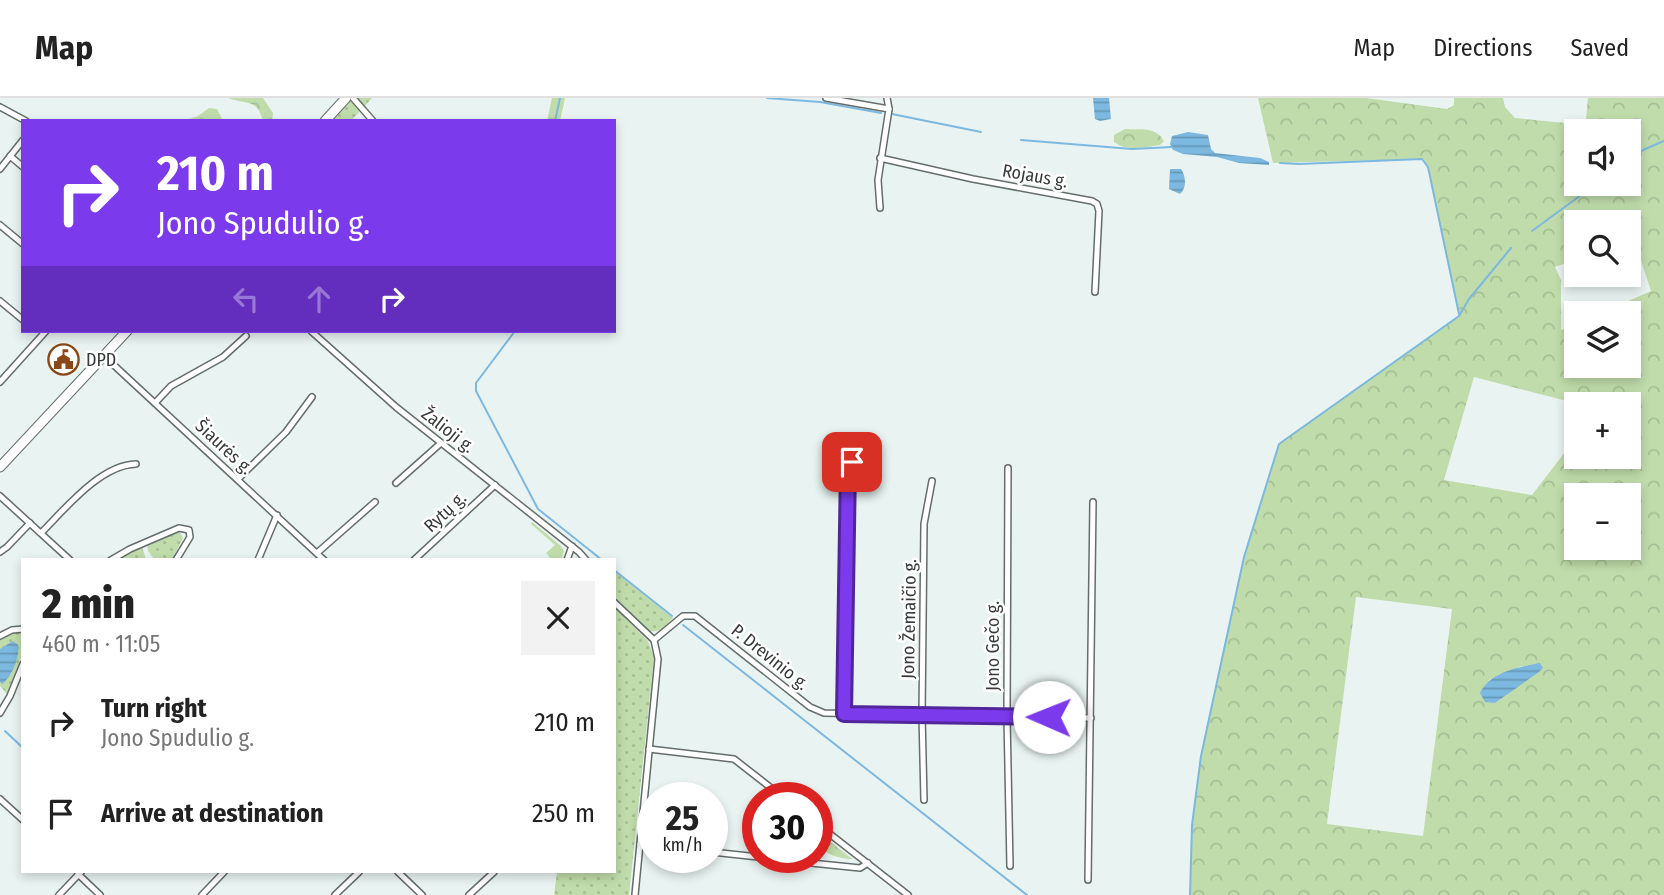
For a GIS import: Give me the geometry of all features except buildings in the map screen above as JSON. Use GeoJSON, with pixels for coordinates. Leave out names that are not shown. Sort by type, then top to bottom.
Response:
{"type":"FeatureCollection","features":[{"type":"Feature","properties":{"kind":"main road"},"geometry":{"type":"LineString","coordinates":[[327,119],[346,98]]}},
{"type":"Feature","properties":{"kind":"main road"},"geometry":{"type":"LineString","coordinates":[[0,467],[124,333]]}},
{"type":"Feature","properties":{"kind":"street"},"geometry":{"type":"LineString","coordinates":[[352,98],[371,119]]}},
{"type":"Feature","properties":{"kind":"street"},"geometry":{"type":"LineString","coordinates":[[826,98],[889,109]]}},
{"type":"Feature","properties":{"kind":"street"},"geometry":{"type":"LineString","coordinates":[[880,208],[878,180],[889,109],[887,98]]}},
{"type":"Feature","properties":{"kind":"street"},"geometry":{"type":"LineString","coordinates":[[0,107],[22,119]]}},
{"type":"Feature","properties":{"kind":"street"},"geometry":{"type":"LineString","coordinates":[[0,169],[21,142]]}},
{"type":"Feature","properties":{"kind":"street"},"geometry":{"type":"LineString","coordinates":[[10,156],[21,165]]}},
{"type":"Feature","properties":{"kind":"street","name":"Rojaus g."},"geometry":{"type":"LineString","coordinates":[[880,158],[1093,201],[1099,211],[1095,292]]}},
{"type":"Feature","properties":{"kind":"street"},"geometry":{"type":"LineString","coordinates":[[0,225],[21,242]]}},
{"type":"Feature","properties":{"kind":"street"},"geometry":{"type":"LineString","coordinates":[[0,301],[21,318]]}},
{"type":"Feature","properties":{"kind":"street"},"geometry":{"type":"LineString","coordinates":[[0,381],[44,333]]}},
{"type":"Feature","properties":{"kind":"street","name":"Žalioji g."},"geometry":{"type":"LineString","coordinates":[[313,333],[441,443],[584,558]]}},
{"type":"Feature","properties":{"kind":"street"},"geometry":{"type":"LineString","coordinates":[[155,403],[171,386],[223,358],[246,336]]}},
{"type":"Feature","properties":{"kind":"street","name":"Šiaurės g."},"geometry":{"type":"LineString","coordinates":[[104,356],[322,558]]}},
{"type":"Feature","properties":{"kind":"street"},"geometry":{"type":"LineString","coordinates":[[238,479],[286,432],[312,397]]}},
{"type":"Feature","properties":{"kind":"street"},"geometry":{"type":"LineString","coordinates":[[396,483],[441,443]]}},
{"type":"Feature","properties":{"kind":"street"},"geometry":{"type":"LineString","coordinates":[[844,714],[848,467],[859,460],[874,460]]}},
{"type":"Feature","properties":{"kind":"street"},"geometry":{"type":"LineString","coordinates":[[41,533],[96,480],[118,468],[136,464]]}},
{"type":"Feature","properties":{"kind":"street","name":"Jono Gečo g."},"geometry":{"type":"LineString","coordinates":[[1008,468],[1007,717],[1010,866]]}},
{"type":"Feature","properties":{"kind":"street","name":"Jono Žemaičio g."},"geometry":{"type":"LineString","coordinates":[[924,800],[924,524],[932,481]]}},
{"type":"Feature","properties":{"kind":"street","name":"Rytų g."},"geometry":{"type":"LineString","coordinates":[[416,558],[495,485]]}},
{"type":"Feature","properties":{"kind":"street"},"geometry":{"type":"LineString","coordinates":[[0,496],[68,558]]}},
{"type":"Feature","properties":{"kind":"street"},"geometry":{"type":"LineString","coordinates":[[317,553],[375,502]]}},
{"type":"Feature","properties":{"kind":"street"},"geometry":{"type":"LineString","coordinates":[[1088,880],[1093,502]]}},
{"type":"Feature","properties":{"kind":"street"},"geometry":{"type":"LineString","coordinates":[[259,558],[276,515]]}},
{"type":"Feature","properties":{"kind":"street"},"geometry":{"type":"LineString","coordinates":[[0,552],[30,523]]}},
{"type":"Feature","properties":{"kind":"street"},"geometry":{"type":"LineString","coordinates":[[114,558],[180,527],[188,530],[190,537],[177,558]]}},
{"type":"Feature","properties":{"kind":"street"},"geometry":{"type":"LineString","coordinates":[[568,558],[572,547]]}},
{"type":"Feature","properties":{"kind":"street"},"geometry":{"type":"LineString","coordinates":[[616,604],[654,640],[658,659],[646,782]]}},
{"type":"Feature","properties":{"kind":"street","name":"P. Drevinio g."},"geometry":{"type":"LineString","coordinates":[[654,640],[683,616],[695,616],[817,711],[844,714],[1091,718]]}},
{"type":"Feature","properties":{"kind":"street"},"geometry":{"type":"LineString","coordinates":[[0,636],[21,629]]}},
{"type":"Feature","properties":{"kind":"street"},"geometry":{"type":"LineString","coordinates":[[0,713],[21,669]]}},
{"type":"Feature","properties":{"kind":"street"},"geometry":{"type":"LineString","coordinates":[[649,749],[734,759],[763,782]]}},
{"type":"Feature","properties":{"kind":"street"},"geometry":{"type":"LineString","coordinates":[[0,799],[21,818]]}},
{"type":"Feature","properties":{"kind":"street"},"geometry":{"type":"LineString","coordinates":[[833,836],[908,895]]}},
{"type":"Feature","properties":{"kind":"street"},"geometry":{"type":"LineString","coordinates":[[833,865],[860,868],[868,863]]}},
{"type":"Feature","properties":{"kind":"street"},"geometry":{"type":"LineString","coordinates":[[59,895],[80,873],[100,895]]}},
{"type":"Feature","properties":{"kind":"street"},"geometry":{"type":"LineString","coordinates":[[202,895],[223,873]]}},
{"type":"Feature","properties":{"kind":"street"},"geometry":{"type":"LineString","coordinates":[[335,895],[358,873]]}},
{"type":"Feature","properties":{"kind":"street"},"geometry":{"type":"LineString","coordinates":[[399,873],[422,895]]}},
{"type":"Feature","properties":{"kind":"street"},"geometry":{"type":"LineString","coordinates":[[469,895],[493,873]]}},
{"type":"Feature","properties":{"kind":"street"},"geometry":{"type":"LineString","coordinates":[[635,895],[637,873]]}},
{"type":"Feature","properties":{"kind":"green space"},"geometry":{"type":"Polygon","coordinates":[[[228,98],[263,98],[273,113],[272,119],[262,119],[258,109],[228,98]]]}},
{"type":"Feature","properties":{"kind":"green space"},"geometry":{"type":"Polygon","coordinates":[[[353,98],[372,98],[353,119],[334,119],[353,98]]]}},
{"type":"Feature","properties":{"kind":"green space"},"geometry":{"type":"Polygon","coordinates":[[[552,98],[565,98],[560,119],[547,119],[552,98]]]}},
{"type":"Feature","properties":{"kind":"green space"},"geometry":{"type":"Polygon","coordinates":[[[1258,98],[1366,98],[1447,109],[1454,105],[1454,98],[1503,98],[1505,107],[1515,118],[1564,123],[1564,196],[1641,196],[1641,119],[1586,119],[1588,98],[1664,98],[1664,895],[1190,895],[1192,825],[1201,756],[1244,557],[1279,444],[1459,316],[1428,167],[1423,159],[1273,163],[1258,98]],[[1564,210],[1564,264],[1555,267],[1561,280],[1564,378],[1641,378],[1641,301],[1628,301],[1651,291],[1641,260],[1641,210],[1564,210]],[[1474,377],[1444,480],[1532,495],[1564,453],[1564,469],[1641,469],[1641,392],[1564,392],[1564,400],[1474,377]],[[1356,597],[1327,824],[1423,836],[1452,609],[1356,597]],[[1522,666],[1489,680],[1495,703],[1543,668],[1522,666]]]}},
{"type":"Feature","properties":{"kind":"green space"},"geometry":{"type":"Polygon","coordinates":[[[209,108],[217,109],[222,119],[189,119],[209,108]]]}},
{"type":"Feature","properties":{"kind":"green space"},"geometry":{"type":"Polygon","coordinates":[[[1125,129],[1152,131],[1164,141],[1160,145],[1148,147],[1125,147],[1114,142],[1114,135],[1125,129]]]}},
{"type":"Feature","properties":{"kind":"green space"},"geometry":{"type":"Polygon","coordinates":[[[532,522],[561,546],[564,551],[562,558],[550,558],[546,553],[555,545],[531,524],[532,522]]]}},
{"type":"Feature","properties":{"kind":"green space"},"geometry":{"type":"Polygon","coordinates":[[[180,532],[183,538],[173,558],[153,558],[147,544],[180,532]]]}},
{"type":"Feature","properties":{"kind":"green space"},"geometry":{"type":"Polygon","coordinates":[[[142,546],[145,558],[119,558],[142,546]]]}},
{"type":"Feature","properties":{"kind":"green space"},"geometry":{"type":"Polygon","coordinates":[[[616,573],[673,618],[660,630],[649,631],[616,598],[616,573]]]}},
{"type":"Feature","properties":{"kind":"green space"},"geometry":{"type":"Polygon","coordinates":[[[616,609],[648,641],[654,657],[641,782],[637,782],[637,819],[629,895],[554,895],[557,873],[616,873],[616,609]]]}},
{"type":"Feature","properties":{"kind":"green space"},"geometry":{"type":"Polygon","coordinates":[[[16,632],[21,633],[21,658],[7,694],[0,686],[0,639],[16,632]]]}},
{"type":"Feature","properties":{"kind":"green space"},"geometry":{"type":"Polygon","coordinates":[[[833,844],[852,859],[833,855],[833,844]]]}},
{"type":"Feature","properties":{"kind":"water"},"geometry":{"type":"Polygon","coordinates":[[[1093,98],[1109,98],[1111,119],[1095,119],[1093,98]]]}},
{"type":"Feature","properties":{"kind":"water"},"geometry":{"type":"Polygon","coordinates":[[[1188,132],[1208,135],[1211,149],[1215,153],[1260,158],[1269,162],[1269,165],[1239,163],[1173,150],[1170,144],[1172,136],[1188,132]]]}},
{"type":"Feature","properties":{"kind":"water"},"geometry":{"type":"Polygon","coordinates":[[[1170,169],[1181,169],[1183,172],[1185,185],[1180,194],[1169,189],[1170,169]]]}},
{"type":"Feature","properties":{"kind":"water"},"geometry":{"type":"Polygon","coordinates":[[[13,641],[18,645],[16,660],[2,684],[0,649],[13,641]]]}},
{"type":"Feature","properties":{"kind":"water"},"geometry":{"type":"Polygon","coordinates":[[[1540,663],[1543,668],[1539,672],[1495,703],[1485,702],[1480,693],[1498,675],[1540,663]]]}},
{"type":"Feature","properties":{"kind":"waterway"},"geometry":{"type":"LineString","coordinates":[[555,119],[560,98]]}},
{"type":"Feature","properties":{"kind":"waterway"},"geometry":{"type":"LineString","coordinates":[[767,98],[820,102],[881,113]]}},
{"type":"Feature","properties":{"kind":"waterway"},"geometry":{"type":"LineString","coordinates":[[892,114],[981,132]]}},
{"type":"Feature","properties":{"kind":"waterway"},"geometry":{"type":"LineString","coordinates":[[1021,140],[1132,149],[1172,147]]}},
{"type":"Feature","properties":{"kind":"waterway"},"geometry":{"type":"LineString","coordinates":[[1641,151],[1664,141]]}},
{"type":"Feature","properties":{"kind":"waterway"},"geometry":{"type":"LineString","coordinates":[[1280,163],[1422,159],[1428,167],[1459,314]]}},
{"type":"Feature","properties":{"kind":"waterway"},"geometry":{"type":"LineString","coordinates":[[1532,231],[1580,196]]}},
{"type":"Feature","properties":{"kind":"waterway"},"geometry":{"type":"LineString","coordinates":[[1190,895],[1192,825],[1201,756],[1244,557],[1279,444],[1459,316],[1469,299],[1511,248]]}},
{"type":"Feature","properties":{"kind":"waterway"},"geometry":{"type":"LineString","coordinates":[[514,333],[476,383],[476,391],[538,509],[599,558]]}},
{"type":"Feature","properties":{"kind":"waterway"},"geometry":{"type":"LineString","coordinates":[[616,572],[672,616]]}},
{"type":"Feature","properties":{"kind":"waterway"},"geometry":{"type":"LineString","coordinates":[[683,625],[1027,895]]}},
{"type":"Feature","properties":{"kind":"waterway"},"geometry":{"type":"LineString","coordinates":[[5,731],[21,746]]}},
{"type":"Feature","properties":{"kind":"place","name":"DPD"},"geometry":{"type":"Point","coordinates":[63,360]}},
{"type":"Feature","properties":{"kind":"route"},"geometry":{"type":"LineString","coordinates":[[852,462],[848,467],[844,714],[1049,717]]}}]}
